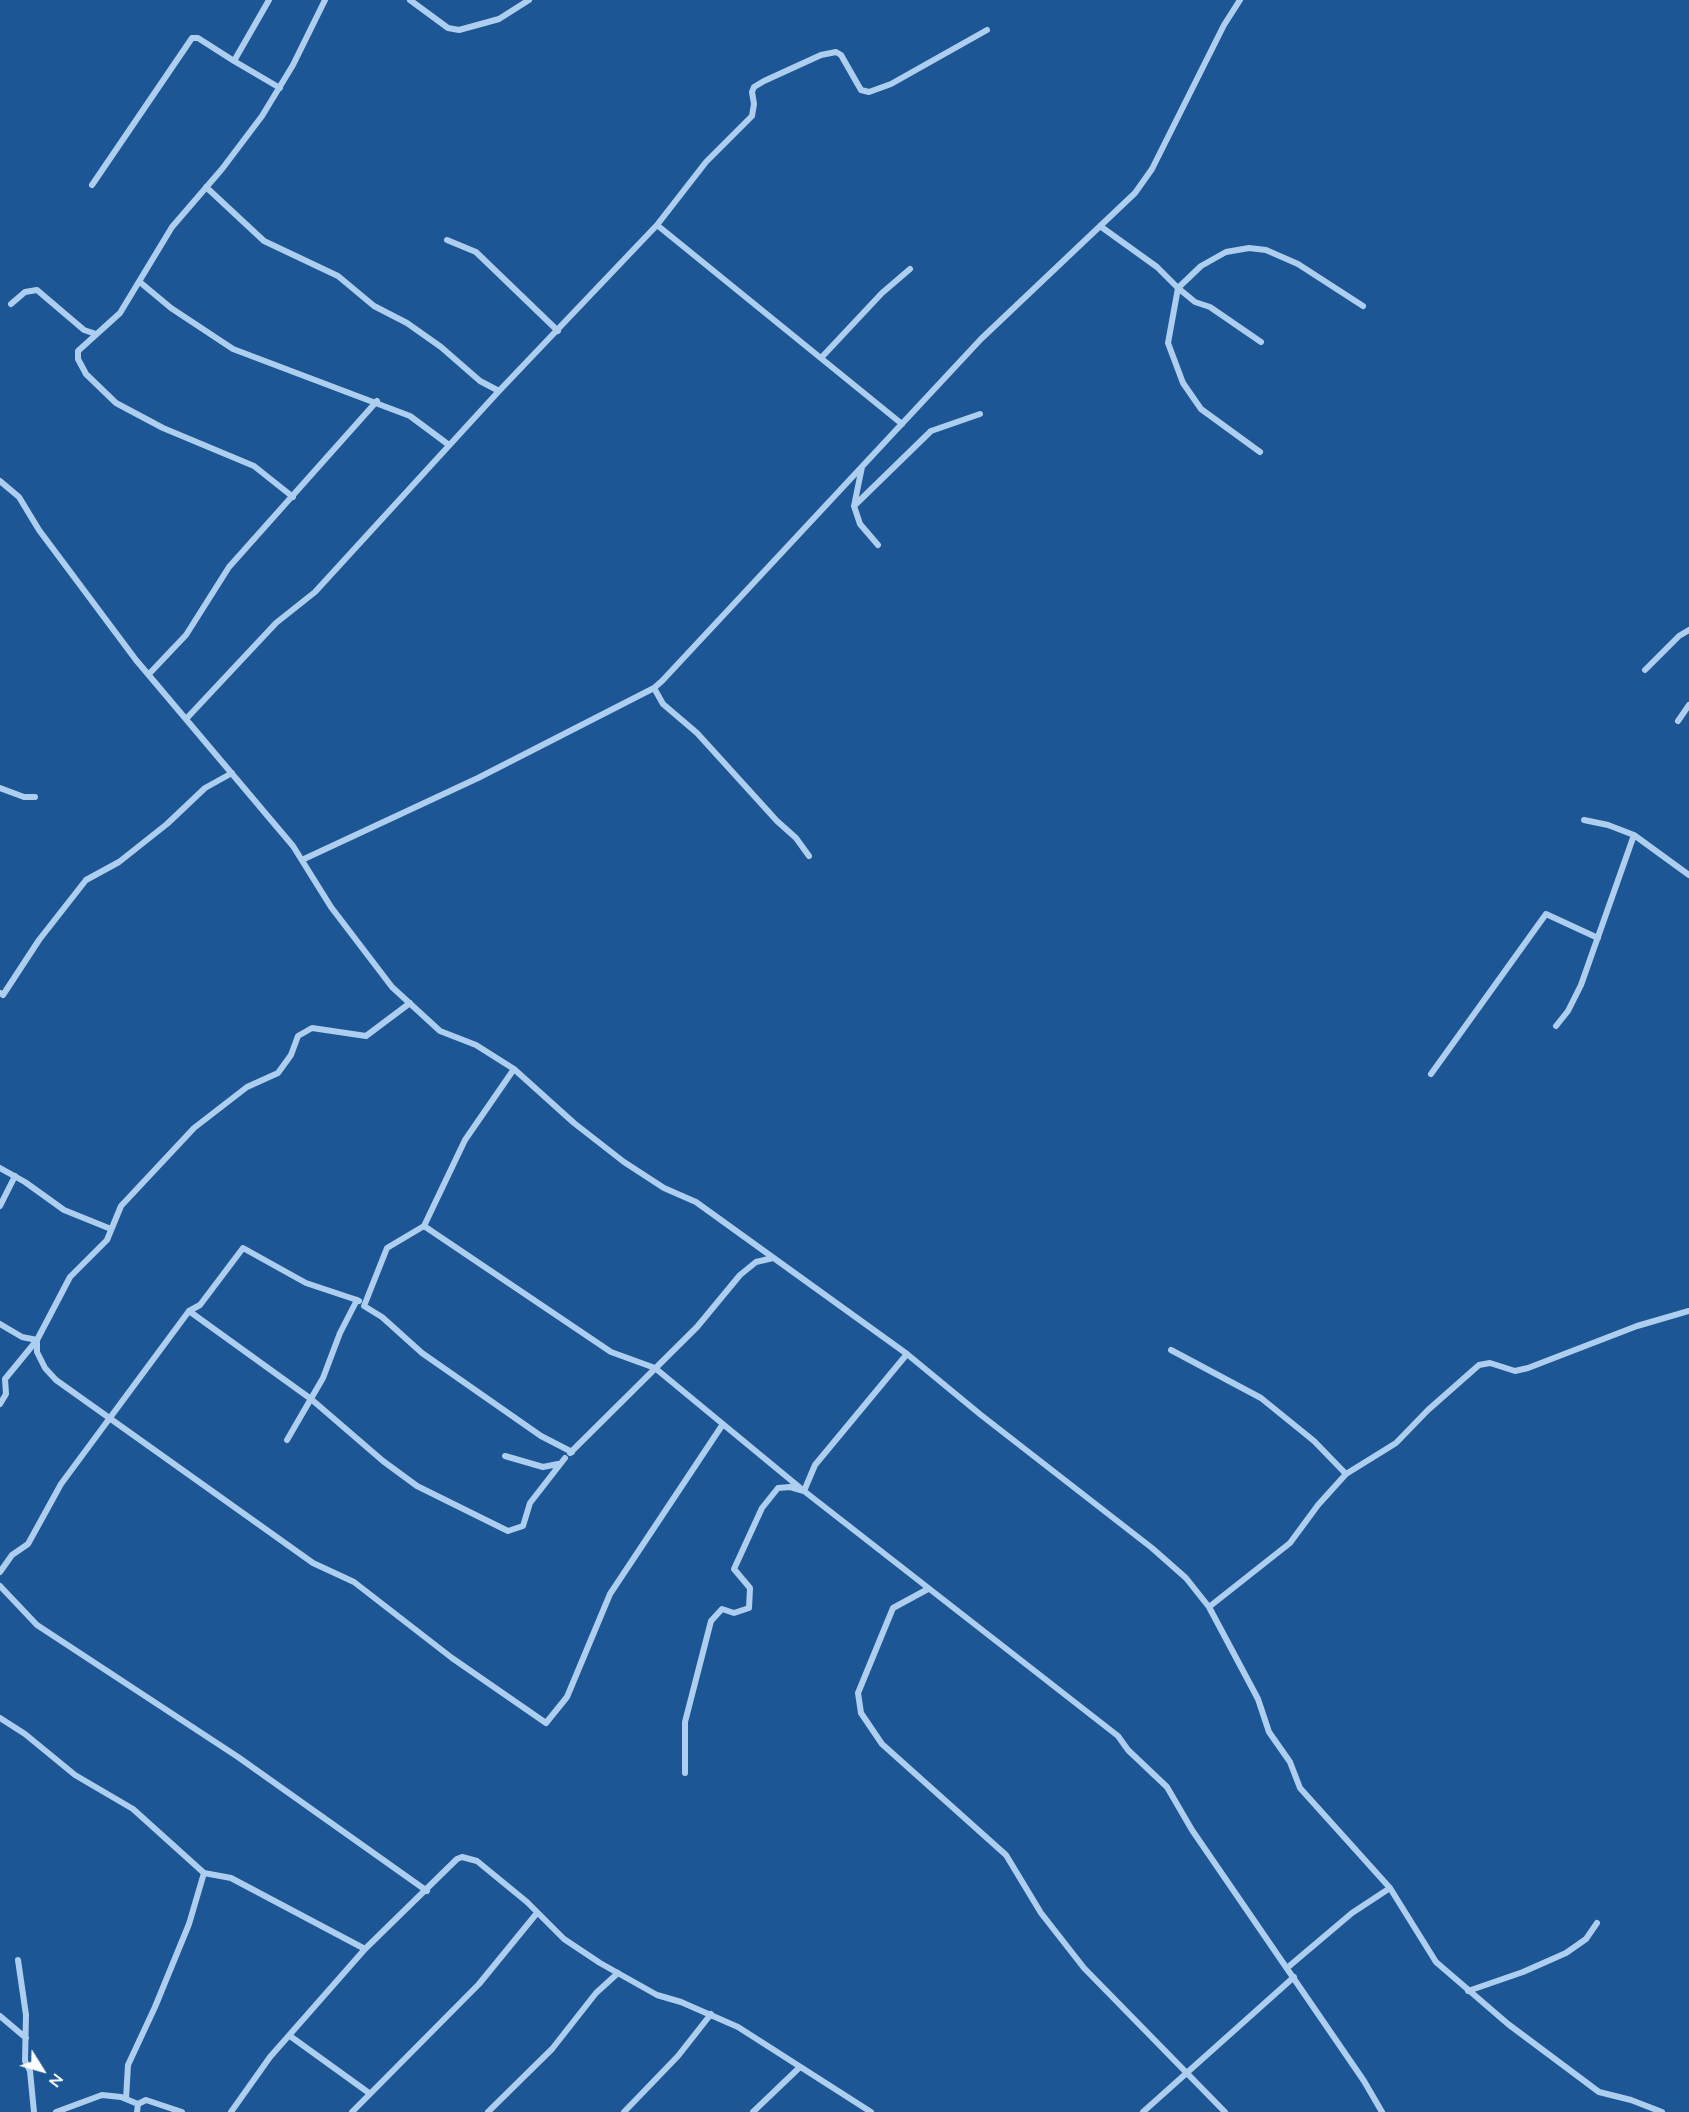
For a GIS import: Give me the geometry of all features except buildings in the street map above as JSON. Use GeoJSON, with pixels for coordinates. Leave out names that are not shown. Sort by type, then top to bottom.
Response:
{"type":"FeatureCollection","features":[{"type":"Feature","properties":{"kind":"street"},"geometry":{"type":"LineString","coordinates":[[234,61],[269,0]]}},
{"type":"Feature","properties":{"kind":"street"},"geometry":{"type":"LineString","coordinates":[[293,497],[254,466],[163,429],[116,403],[101,391],[78,359],[78,351],[84,343],[114,320],[141,283],[161,244],[280,88],[325,0]]}},
{"type":"Feature","properties":{"kind":"street"},"geometry":{"type":"LineString","coordinates":[[410,0],[448,28],[459,30],[498,19],[530,0]]}},
{"type":"Feature","properties":{"kind":"street"},"geometry":{"type":"LineString","coordinates":[[304,859],[478,778],[654,688],[672,672],[993,326],[1135,193],[1152,169],[1224,25],[1240,0]]}},
{"type":"Feature","properties":{"kind":"street"},"geometry":{"type":"LineString","coordinates":[[187,718],[276,623],[315,592],[499,391],[657,225],[706,162],[752,116],[754,87],[821,56],[836,52],[842,55],[861,90],[868,92],[891,84],[987,30]]}},
{"type":"Feature","properties":{"kind":"street"},"geometry":{"type":"LineString","coordinates":[[92,185],[192,38],[198,38],[280,88]]}},
{"type":"Feature","properties":{"kind":"street"},"geometry":{"type":"LineString","coordinates":[[206,187],[264,241],[338,276],[362,297],[407,323],[453,356],[480,381],[499,391]]}},
{"type":"Feature","properties":{"kind":"street"},"geometry":{"type":"LineString","coordinates":[[657,225],[902,424]]}},
{"type":"Feature","properties":{"kind":"street"},"geometry":{"type":"LineString","coordinates":[[1100,226],[1157,267],[1195,302],[1210,307],[1261,342]]}},
{"type":"Feature","properties":{"kind":"street"},"geometry":{"type":"LineString","coordinates":[[447,240],[476,252],[558,331]]}},
{"type":"Feature","properties":{"kind":"street"},"geometry":{"type":"LineString","coordinates":[[1260,452],[1208,415],[1184,383],[1168,343],[1178,288],[1202,267],[1226,252],[1250,248],[1266,250],[1298,264],[1363,306]]}},
{"type":"Feature","properties":{"kind":"street"},"geometry":{"type":"LineString","coordinates":[[821,358],[882,293],[910,269]]}},
{"type":"Feature","properties":{"kind":"street"},"geometry":{"type":"LineString","coordinates":[[141,283],[171,308],[233,349],[377,401],[417,419],[449,445]]}},
{"type":"Feature","properties":{"kind":"street"},"geometry":{"type":"LineString","coordinates":[[10,304],[25,292],[37,290],[84,330],[96,334]]}},
{"type":"Feature","properties":{"kind":"street"},"geometry":{"type":"LineString","coordinates":[[84,330],[84,343]]}},
{"type":"Feature","properties":{"kind":"street"},"geometry":{"type":"LineString","coordinates":[[148,674],[186,635],[229,567],[377,401]]}},
{"type":"Feature","properties":{"kind":"street"},"geometry":{"type":"LineString","coordinates":[[854,506],[931,431],[980,414]]}},
{"type":"Feature","properties":{"kind":"street"},"geometry":{"type":"LineString","coordinates":[[862,467],[854,506],[860,524],[878,545]]}},
{"type":"Feature","properties":{"kind":"street"},"geometry":{"type":"LineString","coordinates":[[0,481],[19,497],[39,530],[148,674],[304,859],[331,907],[392,987],[440,1031],[476,1045],[514,1069],[574,1123],[624,1162],[664,1188],[696,1203],[907,1353],[973,1408],[1152,1548],[1186,1578],[1209,1607],[1258,1699],[1269,1732],[1290,1762],[1300,1788],[1390,1888],[1436,1962],[1508,2024],[1599,2092],[1631,2100],[1650,2110],[1662,2112]]}},
{"type":"Feature","properties":{"kind":"street"},"geometry":{"type":"LineString","coordinates":[[1645,670],[1678,636],[1689,630]]}},
{"type":"Feature","properties":{"kind":"street"},"geometry":{"type":"LineString","coordinates":[[654,688],[663,704],[703,740],[777,821],[796,838],[809,856]]}},
{"type":"Feature","properties":{"kind":"street"},"geometry":{"type":"LineString","coordinates":[[1678,721],[1689,705]]}},
{"type":"Feature","properties":{"kind":"street"},"geometry":{"type":"LineString","coordinates":[[0,993],[3,995],[39,940],[86,880],[119,862],[167,824],[205,788],[232,773]]}},
{"type":"Feature","properties":{"kind":"street"},"geometry":{"type":"LineString","coordinates":[[0,788],[24,797],[35,797]]}},
{"type":"Feature","properties":{"kind":"street"},"geometry":{"type":"LineString","coordinates":[[1584,820],[1608,825],[1634,835],[1689,875]]}},
{"type":"Feature","properties":{"kind":"street"},"geometry":{"type":"LineString","coordinates":[[1556,1026],[1575,999],[1634,835]]}},
{"type":"Feature","properties":{"kind":"street"},"geometry":{"type":"LineString","coordinates":[[1431,1074],[1546,914],[1598,938]]}},
{"type":"Feature","properties":{"kind":"street"},"geometry":{"type":"LineString","coordinates":[[0,1404],[6,1394],[4,1379],[37,1340],[70,1277],[107,1240],[122,1206],[194,1128],[247,1087],[278,1073],[291,1055],[298,1036],[312,1028],[366,1036],[410,1003]]}},
{"type":"Feature","properties":{"kind":"street"},"geometry":{"type":"LineString","coordinates":[[364,1306],[387,1248],[424,1226],[465,1140],[514,1069]]}},
{"type":"Feature","properties":{"kind":"street"},"geometry":{"type":"LineString","coordinates":[[0,1168],[64,1210],[111,1229]]}},
{"type":"Feature","properties":{"kind":"street"},"geometry":{"type":"LineString","coordinates":[[0,1206],[15,1176]]}},
{"type":"Feature","properties":{"kind":"street"},"geometry":{"type":"LineString","coordinates":[[424,1226],[611,1352],[655,1368],[804,1491],[1118,1736],[1128,1750],[1167,1787],[1192,1830],[1364,2080],[1382,2112]]}},
{"type":"Feature","properties":{"kind":"street"},"geometry":{"type":"LineString","coordinates":[[756,1262],[757,1247]]}},
{"type":"Feature","properties":{"kind":"street"},"geometry":{"type":"LineString","coordinates":[[0,1572],[12,1555],[28,1544],[61,1484],[189,1311],[200,1305],[243,1248],[306,1282],[357,1300],[382,1317],[422,1353],[541,1436],[572,1452]]}},
{"type":"Feature","properties":{"kind":"street"},"geometry":{"type":"LineString","coordinates":[[505,1456],[543,1467],[551,1467],[565,1458],[697,1327],[740,1275],[756,1262],[773,1258]]}},
{"type":"Feature","properties":{"kind":"street"},"geometry":{"type":"LineString","coordinates":[[287,1440],[323,1378],[357,1300]]}},
{"type":"Feature","properties":{"kind":"street"},"geometry":{"type":"LineString","coordinates":[[189,1311],[311,1399],[374,1454],[417,1485],[508,1531],[523,1526],[530,1503],[565,1458]]}},
{"type":"Feature","properties":{"kind":"street"},"geometry":{"type":"LineString","coordinates":[[1209,1607],[1290,1543],[1318,1505],[1346,1474],[1396,1443],[1428,1410],[1479,1365],[1490,1364],[1515,1371],[1527,1368],[1637,1326],[1689,1311]]}},
{"type":"Feature","properties":{"kind":"street"},"geometry":{"type":"LineString","coordinates":[[0,1324],[21,1337],[37,1340]]}},
{"type":"Feature","properties":{"kind":"street"},"geometry":{"type":"LineString","coordinates":[[37,1340],[37,1352],[45,1368],[56,1380],[313,1563],[354,1582],[452,1658],[546,1723],[567,1697],[610,1594],[723,1424]]}},
{"type":"Feature","properties":{"kind":"street"},"geometry":{"type":"LineString","coordinates":[[1171,1350],[1261,1398],[1314,1441],[1346,1474]]}},
{"type":"Feature","properties":{"kind":"street"},"geometry":{"type":"LineString","coordinates":[[804,1491],[815,1465],[907,1353]]}},
{"type":"Feature","properties":{"kind":"street"},"geometry":{"type":"LineString","coordinates":[[685,1773],[685,1722],[711,1621],[722,1609],[734,1613],[749,1608],[750,1588],[734,1569],[765,1503],[778,1488],[790,1487],[804,1491]]}},
{"type":"Feature","properties":{"kind":"street"},"geometry":{"type":"LineString","coordinates":[[0,1586],[37,1625],[238,1757],[427,1891]]}},
{"type":"Feature","properties":{"kind":"street"},"geometry":{"type":"LineString","coordinates":[[928,1589],[893,1608],[858,1693],[861,1713],[882,1744],[1006,1855],[1041,1913],[1084,1968],[1115,1998],[1148,2036],[1189,2073],[1225,2112]]}},
{"type":"Feature","properties":{"kind":"street"},"geometry":{"type":"LineString","coordinates":[[0,1718],[25,1734],[75,1775],[133,1809],[204,1873],[231,1878],[365,1949]]}},
{"type":"Feature","properties":{"kind":"street"},"geometry":{"type":"LineString","coordinates":[[231,2112],[270,2057],[365,1949],[427,1891],[457,1859],[470,1858],[491,1872],[564,1939],[657,1995],[711,2013],[738,2027],[871,2112]]}},
{"type":"Feature","properties":{"kind":"street"},"geometry":{"type":"LineString","coordinates":[[126,2099],[128,2065],[189,1924],[204,1873]]}},
{"type":"Feature","properties":{"kind":"street"},"geometry":{"type":"LineString","coordinates":[[1287,1968],[1352,1913],[1390,1888]]}},
{"type":"Feature","properties":{"kind":"street"},"geometry":{"type":"LineString","coordinates":[[352,2112],[479,1984],[537,1913]]}},
{"type":"Feature","properties":{"kind":"street"},"geometry":{"type":"LineString","coordinates":[[1468,1991],[1530,1969],[1566,1953],[1586,1939],[1597,1923]]}},
{"type":"Feature","properties":{"kind":"street"},"geometry":{"type":"LineString","coordinates":[[18,1960],[26,2038],[25,2061],[30,2071],[34,2112]]}},
{"type":"Feature","properties":{"kind":"street"},"geometry":{"type":"LineString","coordinates":[[488,2112],[552,2049],[596,1993],[618,1973]]}},
{"type":"Feature","properties":{"kind":"street"},"geometry":{"type":"LineString","coordinates":[[1143,2112],[1294,1977]]}},
{"type":"Feature","properties":{"kind":"street"},"geometry":{"type":"LineString","coordinates":[[624,2112],[678,2056],[711,2013]]}},
{"type":"Feature","properties":{"kind":"street"},"geometry":{"type":"LineString","coordinates":[[0,2016],[26,2038]]}},
{"type":"Feature","properties":{"kind":"street"},"geometry":{"type":"LineString","coordinates":[[290,2036],[369,2093]]}},
{"type":"Feature","properties":{"kind":"street"},"geometry":{"type":"LineString","coordinates":[[753,2112],[800,2067]]}},
{"type":"Feature","properties":{"kind":"street"},"geometry":{"type":"LineString","coordinates":[[56,2112],[102,2095],[126,2099],[138,2104],[146,2100],[182,2112]]}},
{"type":"Feature","properties":{"kind":"street"},"geometry":{"type":"LineString","coordinates":[[137,2112],[138,2104]]}}]}
